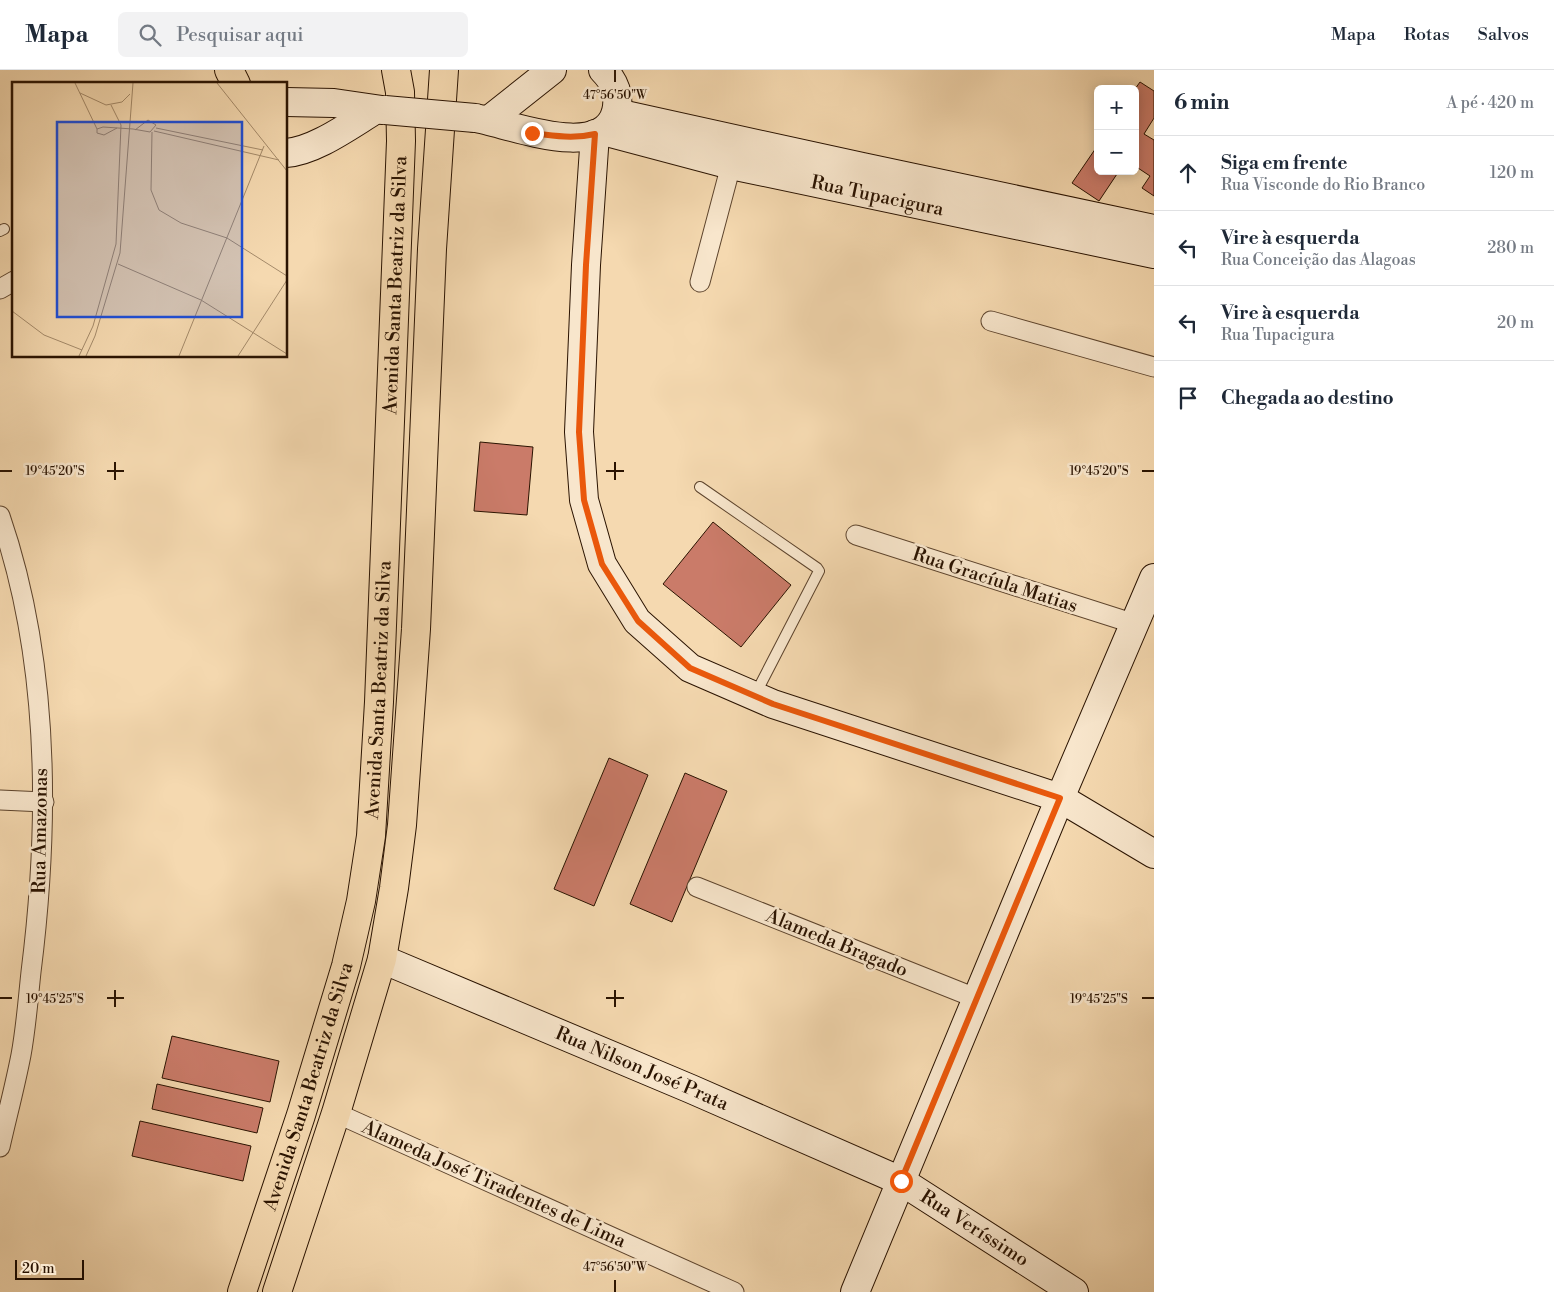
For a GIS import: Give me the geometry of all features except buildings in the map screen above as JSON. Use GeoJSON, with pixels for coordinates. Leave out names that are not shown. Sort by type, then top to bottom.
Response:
{"type":"FeatureCollection","features":[{"type":"Feature","properties":{"kind":"main road"},"geometry":{"type":"LineString","coordinates":[[229,70],[235,82]]}},
{"type":"Feature","properties":{"kind":"main road","name":"Avenida Santa Beatriz da Silva"},"geometry":{"type":"LineString","coordinates":[[242,1292],[301,1115],[346,966],[361,901],[371,836],[380,683],[401,141],[400,92],[396,70]]}},
{"type":"Feature","properties":{"kind":"main road","name":"Avenida Santa Beatriz da Silva"},"geometry":{"type":"LineString","coordinates":[[277,1292],[336,1112],[382,959],[394,888],[402,826],[415,639],[432,259],[444,70]]}},
{"type":"Feature","properties":{"kind":"street"},"geometry":{"type":"LineString","coordinates":[[482,119],[552,70]]}},
{"type":"Feature","properties":{"kind":"street"},"geometry":{"type":"LineString","coordinates":[[604,70],[612,79],[617,94],[605,126],[586,265],[579,432],[584,500],[602,564],[638,621],[690,668],[773,704],[1060,798],[1154,854]]}},
{"type":"Feature","properties":{"kind":"street","name":"Rua Tupacigura"},"geometry":{"type":"LineString","coordinates":[[288,102],[334,103],[380,110],[482,119],[532,133],[560,137],[583,137],[605,126],[872,169],[1154,228]]}},
{"type":"Feature","properties":{"kind":"street"},"geometry":{"type":"LineString","coordinates":[[288,153],[315,145],[380,110]]}},
{"type":"Feature","properties":{"kind":"street","name":"Rua Tupacigura"},"geometry":{"type":"LineString","coordinates":[[605,126],[731,165],[1154,254]]}},
{"type":"Feature","properties":{"kind":"street"},"geometry":{"type":"LineString","coordinates":[[700,282],[731,165]]}},
{"type":"Feature","properties":{"kind":"street"},"geometry":{"type":"LineString","coordinates":[[0,289],[12,282]]}},
{"type":"Feature","properties":{"kind":"street"},"geometry":{"type":"LineString","coordinates":[[990,321],[1154,367]]}},
{"type":"Feature","properties":{"kind":"street","name":"Rua Amazonas"},"geometry":{"type":"LineString","coordinates":[[0,516],[12,551],[31,640],[39,712],[44,802],[36,929],[21,1053],[0,1147]]}},
{"type":"Feature","properties":{"kind":"street","name":"Rua Gracíula Matias"},"geometry":{"type":"LineString","coordinates":[[856,535],[1135,624]]}},
{"type":"Feature","properties":{"kind":"street"},"geometry":{"type":"LineString","coordinates":[[855,1292],[1060,798],[1154,578]]}},
{"type":"Feature","properties":{"kind":"street"},"geometry":{"type":"LineString","coordinates":[[0,800],[44,802]]}},
{"type":"Feature","properties":{"kind":"street","name":"Alameda Bragado"},"geometry":{"type":"LineString","coordinates":[[697,887],[978,999]]}},
{"type":"Feature","properties":{"kind":"street","name":"Rua Nilson José Prata"},"geometry":{"type":"LineString","coordinates":[[382,959],[691,1089],[901,1181]]}},
{"type":"Feature","properties":{"kind":"street","name":"Alameda José Tiradentes de Lima"},"geometry":{"type":"LineString","coordinates":[[336,1112],[734,1292]]}},
{"type":"Feature","properties":{"kind":"street","name":"Rua Veríssimo"},"geometry":{"type":"LineString","coordinates":[[901,1181],[1074,1292]]}},
{"type":"Feature","properties":{"kind":"lane"},"geometry":{"type":"LineString","coordinates":[[700,487],[817,568],[819,572],[755,696]]}},
{"type":"Feature","properties":{"kind":"route"},"geometry":{"type":"LineString","coordinates":[[532,133],[560,137],[583,137],[595,134],[586,265],[579,432],[584,500],[602,564],[638,621],[690,668],[773,704],[1060,798],[901,1181]]}}]}
